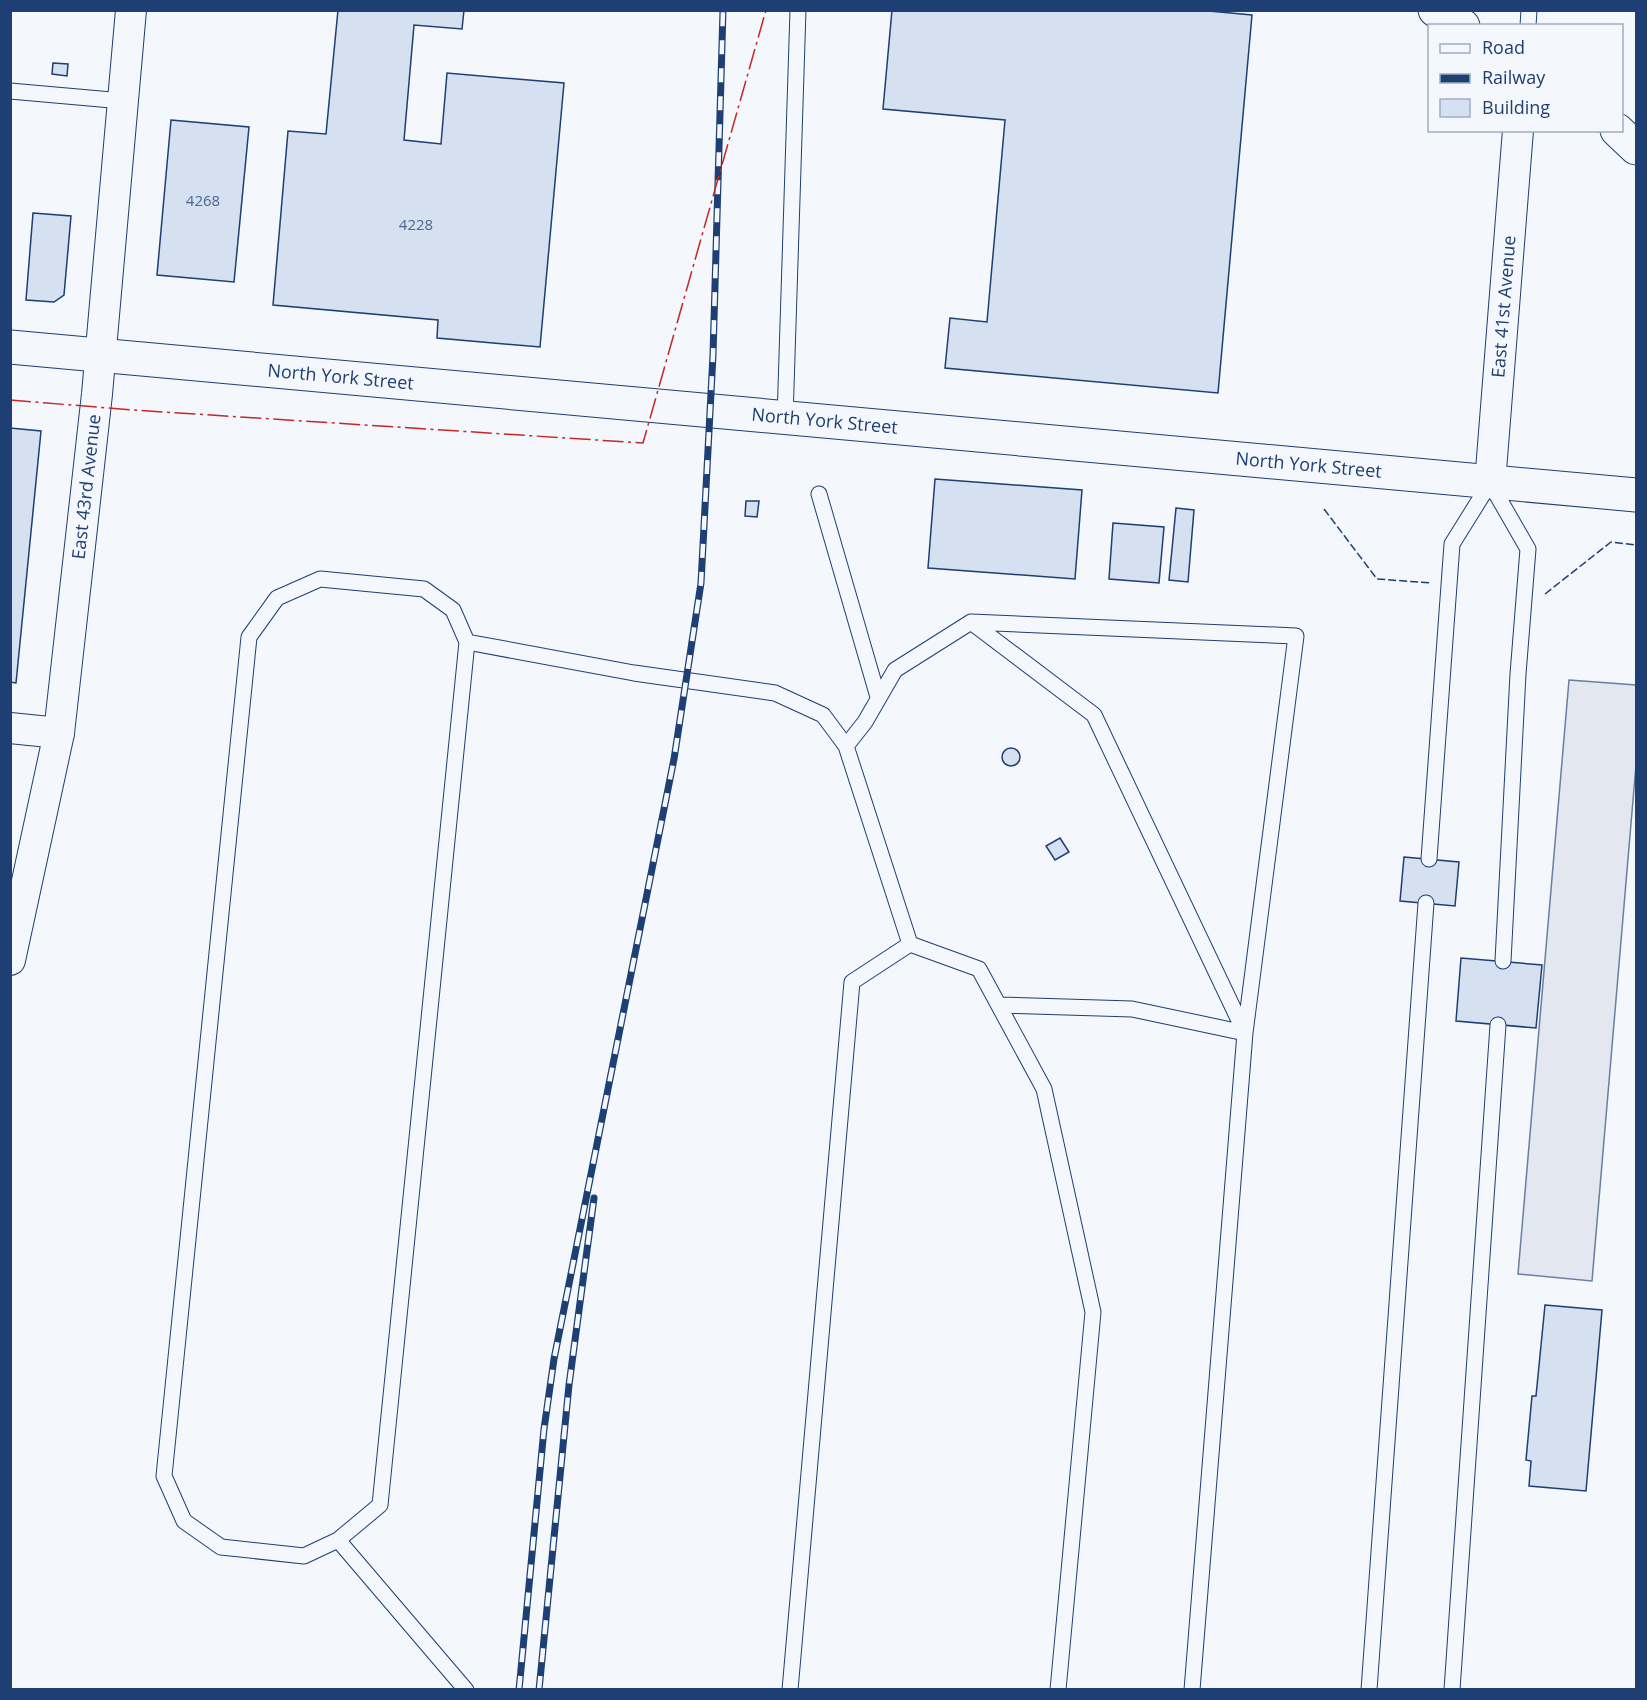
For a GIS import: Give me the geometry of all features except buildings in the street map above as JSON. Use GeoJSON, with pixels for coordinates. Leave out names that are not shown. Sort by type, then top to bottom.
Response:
{"type":"FeatureCollection","features":[{"type":"Feature","properties":{"kind":"main road"},"geometry":{"type":"LineString","coordinates":[[1435,10],[1460,24]]}},
{"type":"Feature","properties":{"kind":"main road"},"geometry":{"type":"LineString","coordinates":[[1619,132],[1636,148]]}},
{"type":"Feature","properties":{"kind":"main road","name":"North York Street"},"geometry":{"type":"LineString","coordinates":[[10,347],[1636,495]]}},
{"type":"Feature","properties":{"kind":"street","name":"East 43rd Avenue"},"geometry":{"type":"LineString","coordinates":[[10,960],[59,733],[100,355],[131,10]]}},
{"type":"Feature","properties":{"kind":"street","name":"East 41st Avenue"},"geometry":{"type":"LineString","coordinates":[[1490,483],[1518,132]]}},
{"type":"Feature","properties":{"kind":"street"},"geometry":{"type":"LineString","coordinates":[[10,728],[59,733]]}},
{"type":"Feature","properties":{"kind":"lane"},"geometry":{"type":"LineString","coordinates":[[785,419],[798,10]]}},
{"type":"Feature","properties":{"kind":"lane"},"geometry":{"type":"LineString","coordinates":[[10,91],[123,101]]}},
{"type":"Feature","properties":{"kind":"lane"},"geometry":{"type":"LineString","coordinates":[[1429,859],[1452,544],[1490,483],[1528,549],[1518,674],[1503,961]]}},
{"type":"Feature","properties":{"kind":"lane"},"geometry":{"type":"LineString","coordinates":[[819,494],[878,698]]}},
{"type":"Feature","properties":{"kind":"lane"},"geometry":{"type":"LineString","coordinates":[[320,579],[424,589],[453,610],[467,642],[380,1505],[338,1540],[304,1556],[221,1547],[184,1521],[164,1476],[249,637],[277,598],[320,579]]}},
{"type":"Feature","properties":{"kind":"lane"},"geometry":{"type":"LineString","coordinates":[[971,622],[1094,716],[1245,1033]]}},
{"type":"Feature","properties":{"kind":"lane"},"geometry":{"type":"LineString","coordinates":[[846,746],[865,722],[895,670],[971,622],[1296,636],[1245,1033],[1192,1689]]}},
{"type":"Feature","properties":{"kind":"lane"},"geometry":{"type":"LineString","coordinates":[[467,642],[634,673],[775,693],[823,715],[846,746],[910,944]]}},
{"type":"Feature","properties":{"kind":"lane"},"geometry":{"type":"LineString","coordinates":[[1369,1689],[1426,903]]}},
{"type":"Feature","properties":{"kind":"lane"},"geometry":{"type":"LineString","coordinates":[[910,944],[979,969],[1044,1089],[1093,1312],[1058,1689]]}},
{"type":"Feature","properties":{"kind":"lane"},"geometry":{"type":"LineString","coordinates":[[790,1689],[852,982],[910,944]]}},
{"type":"Feature","properties":{"kind":"lane"},"geometry":{"type":"LineString","coordinates":[[999,1005],[1132,1009],[1245,1033]]}},
{"type":"Feature","properties":{"kind":"lane"},"geometry":{"type":"LineString","coordinates":[[1452,1689],[1498,1025]]}},
{"type":"Feature","properties":{"kind":"lane"},"geometry":{"type":"LineString","coordinates":[[338,1540],[466,1689]]}},
{"type":"Feature","properties":{"kind":"shaded area"},"geometry":{"type":"Polygon","coordinates":[[[1569,680],[1636,685],[1636,765],[1592,1281],[1518,1274],[1569,680]]]}},
{"type":"Feature","properties":{"kind":"railway"},"geometry":{"type":"LineString","coordinates":[[519,1690],[544,1429],[554,1359],[674,759],[701,583],[713,355],[723,10]]}},
{"type":"Feature","properties":{"kind":"railway"},"geometry":{"type":"LineString","coordinates":[[539,1690],[569,1385],[594,1198]]}},
{"type":"Feature","properties":{"kind":"fence"},"geometry":{"type":"LineString","coordinates":[[1324,509],[1377,579],[1432,583]]}},
{"type":"Feature","properties":{"kind":"fence"},"geometry":{"type":"LineString","coordinates":[[1545,594],[1611,542],[1636,545]]}},
{"type":"Feature","properties":{"kind":"power"},"geometry":{"type":"LineString","coordinates":[[10,400],[643,443],[766,10]]}}]}
